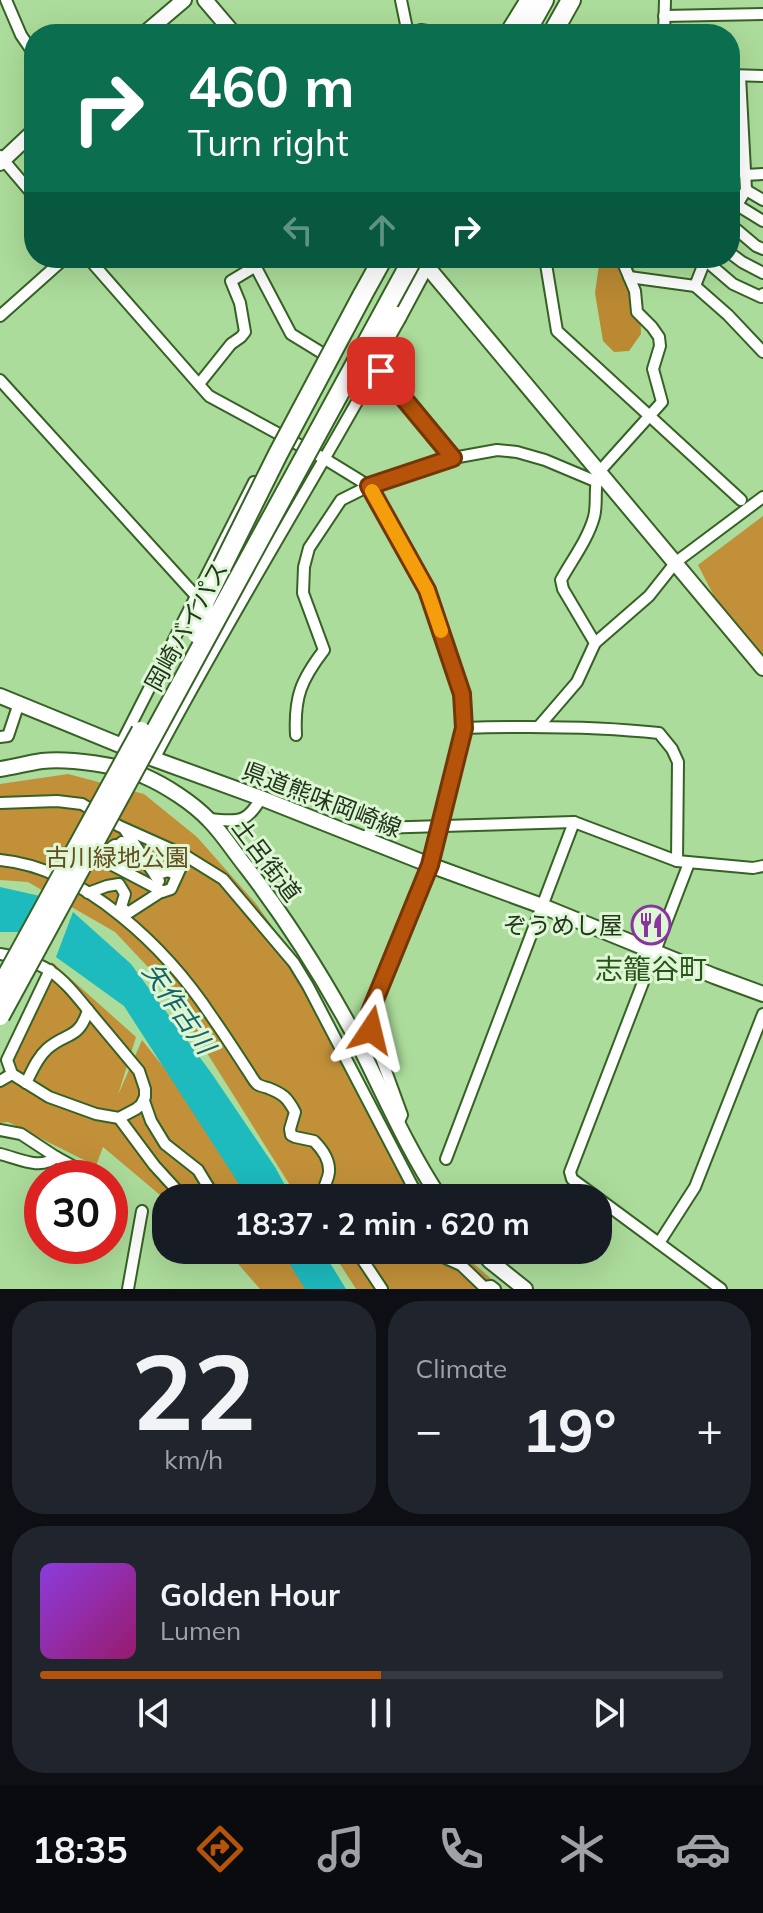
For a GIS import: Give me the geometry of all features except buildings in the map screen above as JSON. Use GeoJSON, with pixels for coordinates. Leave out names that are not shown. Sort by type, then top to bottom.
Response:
{"type":"FeatureCollection","features":[{"type":"Feature","properties":{"kind":"highway"},"geometry":{"type":"LineString","coordinates":[[515,24],[530,0]]}},
{"type":"Feature","properties":{"kind":"highway"},"geometry":{"type":"LineString","coordinates":[[531,24],[544,0]]}},
{"type":"Feature","properties":{"kind":"highway"},"geometry":{"type":"LineString","coordinates":[[544,24],[557,0]]}},
{"type":"Feature","properties":{"kind":"highway"},"geometry":{"type":"LineString","coordinates":[[558,24],[571,0]]}},
{"type":"Feature","properties":{"kind":"highway"},"geometry":{"type":"LineString","coordinates":[[197,634],[205,601],[278,454],[378,268]]}},
{"type":"Feature","properties":{"kind":"highway","name":"岡崎バイパス"},"geometry":{"type":"LineString","coordinates":[[0,988],[170,677],[197,634],[395,268]]}},
{"type":"Feature","properties":{"kind":"highway","name":"岡崎バイパス"},"geometry":{"type":"LineString","coordinates":[[0,1016],[223,609],[417,268]]}},
{"type":"Feature","properties":{"kind":"highway"},"geometry":{"type":"LineString","coordinates":[[223,609],[232,600],[309,473],[410,292],[419,268]]}},
{"type":"Feature","properties":{"kind":"highway"},"geometry":{"type":"LineString","coordinates":[[0,1028],[23,983],[22,975]]}},
{"type":"Feature","properties":{"kind":"street"},"geometry":{"type":"LineString","coordinates":[[6,0],[24,39]]}},
{"type":"Feature","properties":{"kind":"street"},"geometry":{"type":"LineString","coordinates":[[156,24],[184,0]]}},
{"type":"Feature","properties":{"kind":"street"},"geometry":{"type":"LineString","coordinates":[[205,0],[225,24]]}},
{"type":"Feature","properties":{"kind":"street"},"geometry":{"type":"LineString","coordinates":[[401,0],[406,24]]}},
{"type":"Feature","properties":{"kind":"street"},"geometry":{"type":"LineString","coordinates":[[506,24],[520,0]]}},
{"type":"Feature","properties":{"kind":"street"},"geometry":{"type":"LineString","coordinates":[[566,24],[581,0]]}},
{"type":"Feature","properties":{"kind":"street"},"geometry":{"type":"LineString","coordinates":[[664,24],[665,0]]}},
{"type":"Feature","properties":{"kind":"street"},"geometry":{"type":"LineString","coordinates":[[664,16],[763,14]]}},
{"type":"Feature","properties":{"kind":"street"},"geometry":{"type":"LineString","coordinates":[[740,75],[763,76]]}},
{"type":"Feature","properties":{"kind":"street"},"geometry":{"type":"LineString","coordinates":[[740,125],[746,190],[740,198]]}},
{"type":"Feature","properties":{"kind":"street"},"geometry":{"type":"LineString","coordinates":[[24,140],[1,160],[24,185]]}},
{"type":"Feature","properties":{"kind":"street"},"geometry":{"type":"LineString","coordinates":[[745,175],[763,174]]}},
{"type":"Feature","properties":{"kind":"street"},"geometry":{"type":"LineString","coordinates":[[746,190],[763,200]]}},
{"type":"Feature","properties":{"kind":"street"},"geometry":{"type":"LineString","coordinates":[[740,210],[763,221]]}},
{"type":"Feature","properties":{"kind":"street"},"geometry":{"type":"LineString","coordinates":[[740,232],[763,249]]}},
{"type":"Feature","properties":{"kind":"street"},"geometry":{"type":"LineString","coordinates":[[740,260],[763,273]]}},
{"type":"Feature","properties":{"kind":"street"},"geometry":{"type":"LineString","coordinates":[[0,316],[54,268]]}},
{"type":"Feature","properties":{"kind":"street"},"geometry":{"type":"LineString","coordinates":[[97,268],[209,396],[369,486],[427,590],[462,694],[464,728],[430,865],[370,1012],[371,1030],[402,1115],[398,1124]]}},
{"type":"Feature","properties":{"kind":"street"},"geometry":{"type":"LineString","coordinates":[[199,384],[231,344],[245,332],[240,303],[231,281],[246,268]]}},
{"type":"Feature","properties":{"kind":"street"},"geometry":{"type":"LineString","coordinates":[[256,268],[291,334],[322,353]]}},
{"type":"Feature","properties":{"kind":"street"},"geometry":{"type":"LineString","coordinates":[[428,268],[597,477],[676,562],[763,668]]}},
{"type":"Feature","properties":{"kind":"street"},"geometry":{"type":"LineString","coordinates":[[547,268],[557,331],[741,500]]}},
{"type":"Feature","properties":{"kind":"street"},"geometry":{"type":"LineString","coordinates":[[595,643],[563,589],[561,580],[589,531],[595,514],[597,477],[662,402],[653,369],[660,346],[659,337],[637,312],[635,291],[625,268]]}},
{"type":"Feature","properties":{"kind":"street"},"geometry":{"type":"LineString","coordinates":[[695,286],[702,268]]}},
{"type":"Feature","properties":{"kind":"street"},"geometry":{"type":"LineString","coordinates":[[715,268],[733,284],[761,297],[763,294]]}},
{"type":"Feature","properties":{"kind":"street"},"geometry":{"type":"LineString","coordinates":[[629,277],[695,286],[763,352]]}},
{"type":"Feature","properties":{"kind":"street"},"geometry":{"type":"LineString","coordinates":[[121,744],[322,353],[355,293],[365,292]]}},
{"type":"Feature","properties":{"kind":"street"},"geometry":{"type":"LineString","coordinates":[[154,759],[377,366],[409,306],[410,292]]}},
{"type":"Feature","properties":{"kind":"street"},"geometry":{"type":"LineString","coordinates":[[377,366],[453,458]]}},
{"type":"Feature","properties":{"kind":"street"},"geometry":{"type":"LineString","coordinates":[[0,380],[196,596]]}},
{"type":"Feature","properties":{"kind":"street"},"geometry":{"type":"LineString","coordinates":[[296,735],[298,696],[308,671],[324,650],[303,593],[304,567],[309,548],[341,500],[369,486],[453,458],[497,450],[517,452],[597,477]]}},
{"type":"Feature","properties":{"kind":"street"},"geometry":{"type":"LineString","coordinates":[[540,725],[577,682],[595,643],[649,596],[676,562],[763,497]]}},
{"type":"Feature","properties":{"kind":"street","name":"県道熊味岡崎線"},"geometry":{"type":"LineString","coordinates":[[0,696],[154,759],[542,906],[763,994]]}},
{"type":"Feature","properties":{"kind":"street"},"geometry":{"type":"LineString","coordinates":[[0,737],[8,736],[19,703]]}},
{"type":"Feature","properties":{"kind":"street"},"geometry":{"type":"LineString","coordinates":[[464,728],[540,725],[659,733],[678,762],[683,862],[654,952],[570,1172],[572,1179],[721,1289]]}},
{"type":"Feature","properties":{"kind":"street","name":"土呂街道"},"geometry":{"type":"LineString","coordinates":[[0,769],[44,761],[122,768],[178,795],[209,819],[307,952],[431,1184]]}},
{"type":"Feature","properties":{"kind":"street"},"geometry":{"type":"LineString","coordinates":[[209,819],[237,821],[252,814],[261,798]]}},
{"type":"Feature","properties":{"kind":"street"},"geometry":{"type":"LineString","coordinates":[[0,803],[57,801],[82,804],[124,828],[186,856],[223,879],[294,963],[308,986],[407,1184]]}},
{"type":"Feature","properties":{"kind":"street"},"geometry":{"type":"LineString","coordinates":[[446,1159],[574,822]]}},
{"type":"Feature","properties":{"kind":"street"},"geometry":{"type":"LineString","coordinates":[[363,838],[377,828],[574,822],[683,862],[758,867],[763,877]]}},
{"type":"Feature","properties":{"kind":"street"},"geometry":{"type":"LineString","coordinates":[[124,828],[116,850],[129,874],[164,891]]}},
{"type":"Feature","properties":{"kind":"street"},"geometry":{"type":"LineString","coordinates":[[116,850],[143,856],[164,891]]}},
{"type":"Feature","properties":{"kind":"street"},"geometry":{"type":"LineString","coordinates":[[129,874],[133,864],[143,856]]}},
{"type":"Feature","properties":{"kind":"street"},"geometry":{"type":"LineString","coordinates":[[88,893],[119,884],[125,894],[121,907],[128,913],[171,889],[186,856]]}},
{"type":"Feature","properties":{"kind":"street"},"geometry":{"type":"LineString","coordinates":[[0,860],[39,868],[88,893],[143,933],[187,981],[257,1084],[285,1096],[295,1112],[291,1135],[314,1141],[327,1159],[325,1184]]}},
{"type":"Feature","properties":{"kind":"street"},"geometry":{"type":"LineString","coordinates":[[155,875],[168,871],[177,875]]}},
{"type":"Feature","properties":{"kind":"street"},"geometry":{"type":"LineString","coordinates":[[0,954],[43,965],[59,977],[139,1071],[151,1121],[165,1144],[198,1170],[207,1184]]}},
{"type":"Feature","properties":{"kind":"street"},"geometry":{"type":"LineString","coordinates":[[50,970],[7,1060],[12,1074],[49,1097],[96,1114],[119,1118],[144,1101]]}},
{"type":"Feature","properties":{"kind":"street"},"geometry":{"type":"LineString","coordinates":[[26,1083],[43,1052],[75,1033],[85,1022],[88,1010]]}},
{"type":"Feature","properties":{"kind":"street"},"geometry":{"type":"LineString","coordinates":[[659,1243],[695,1187],[763,1014]]}},
{"type":"Feature","properties":{"kind":"street"},"geometry":{"type":"LineString","coordinates":[[0,1081],[12,1074]]}},
{"type":"Feature","properties":{"kind":"street"},"geometry":{"type":"LineString","coordinates":[[119,1118],[171,1184]]}},
{"type":"Feature","properties":{"kind":"street"},"geometry":{"type":"LineString","coordinates":[[0,1130],[21,1134],[61,1160]]}},
{"type":"Feature","properties":{"kind":"street"},"geometry":{"type":"LineString","coordinates":[[0,1154],[40,1164],[49,1163],[56,1157]]}},
{"type":"Feature","properties":{"kind":"street"},"geometry":{"type":"LineString","coordinates":[[128,1289],[142,1211]]}},
{"type":"Feature","properties":{"kind":"street"},"geometry":{"type":"LineString","coordinates":[[365,1264],[382,1289]]}},
{"type":"Feature","properties":{"kind":"street"},"geometry":{"type":"LineString","coordinates":[[459,1264],[484,1287],[495,1289]]}},
{"type":"Feature","properties":{"kind":"street"},"geometry":{"type":"LineString","coordinates":[[494,1264],[525,1289]]}},
{"type":"Feature","properties":{"kind":"green space"},"geometry":{"type":"Polygon","coordinates":[[[763,516],[763,656],[717,602],[698,565],[763,516]]]}},
{"type":"Feature","properties":{"kind":"green space","name":"古川緑地公園"},"geometry":{"type":"Polygon","coordinates":[[[68,774],[144,794],[197,837],[257,905],[296,960],[418,1184],[289,1184],[163,983],[115,932],[28,882],[0,880],[0,784],[68,774]]]}},
{"type":"Feature","properties":{"kind":"green space"},"geometry":{"type":"Polygon","coordinates":[[[52,962],[136,1037],[118,1095],[142,1040],[242,1165],[254,1184],[152,1184],[152,1188],[128,1168],[128,1160],[118,1160],[103,1147],[98,1160],[84,1160],[8,1122],[0,1123],[0,1076],[52,962]]]}},
{"type":"Feature","properties":{"kind":"green space"},"geometry":{"type":"Polygon","coordinates":[[[238,1264],[301,1264],[316,1289],[260,1289],[238,1264]]]}},
{"type":"Feature","properties":{"kind":"green space"},"geometry":{"type":"Polygon","coordinates":[[[340,1264],[474,1264],[503,1289],[356,1289],[340,1264]]]}},
{"type":"Feature","properties":{"kind":"shaded area"},"geometry":{"type":"Polygon","coordinates":[[[599,268],[634,268],[640,285],[641,334],[629,351],[614,352],[603,341],[595,293],[599,268]]]}},
{"type":"Feature","properties":{"kind":"water"},"geometry":{"type":"Polygon","coordinates":[[[0,887],[40,896],[22,932],[0,932],[0,887]]]}},
{"type":"Feature","properties":{"kind":"water"},"geometry":{"type":"Polygon","coordinates":[[[73,912],[131,964],[212,1074],[284,1184],[239,1184],[124,1006],[56,957],[73,912]]]}},
{"type":"Feature","properties":{"kind":"water"},"geometry":{"type":"Polygon","coordinates":[[[290,1264],[331,1264],[346,1289],[305,1289],[290,1264]]]}},
{"type":"Feature","properties":{"kind":"slow traffic"},"geometry":{"type":"LineString","coordinates":[[372,491],[427,590],[441,631]]}},
{"type":"Feature","properties":{"kind":"place","name":"ぞうめし屋"},"geometry":{"type":"Point","coordinates":[651,925]}},
{"type":"Feature","properties":{"kind":"district","name":"志籠谷町"},"geometry":{"type":"Point","coordinates":[651,968]}},
{"type":"Feature","properties":{"kind":"route"},"geometry":{"type":"LineString","coordinates":[[371,1030],[370,1012],[430,865],[464,728],[462,694],[427,590],[369,486],[453,458],[381,371]]}},
{"type":"Feature","properties":{"kind":"water label","name":"矢作古川"},"geometry":{"type":"Point","coordinates":[179,1008]}}]}
